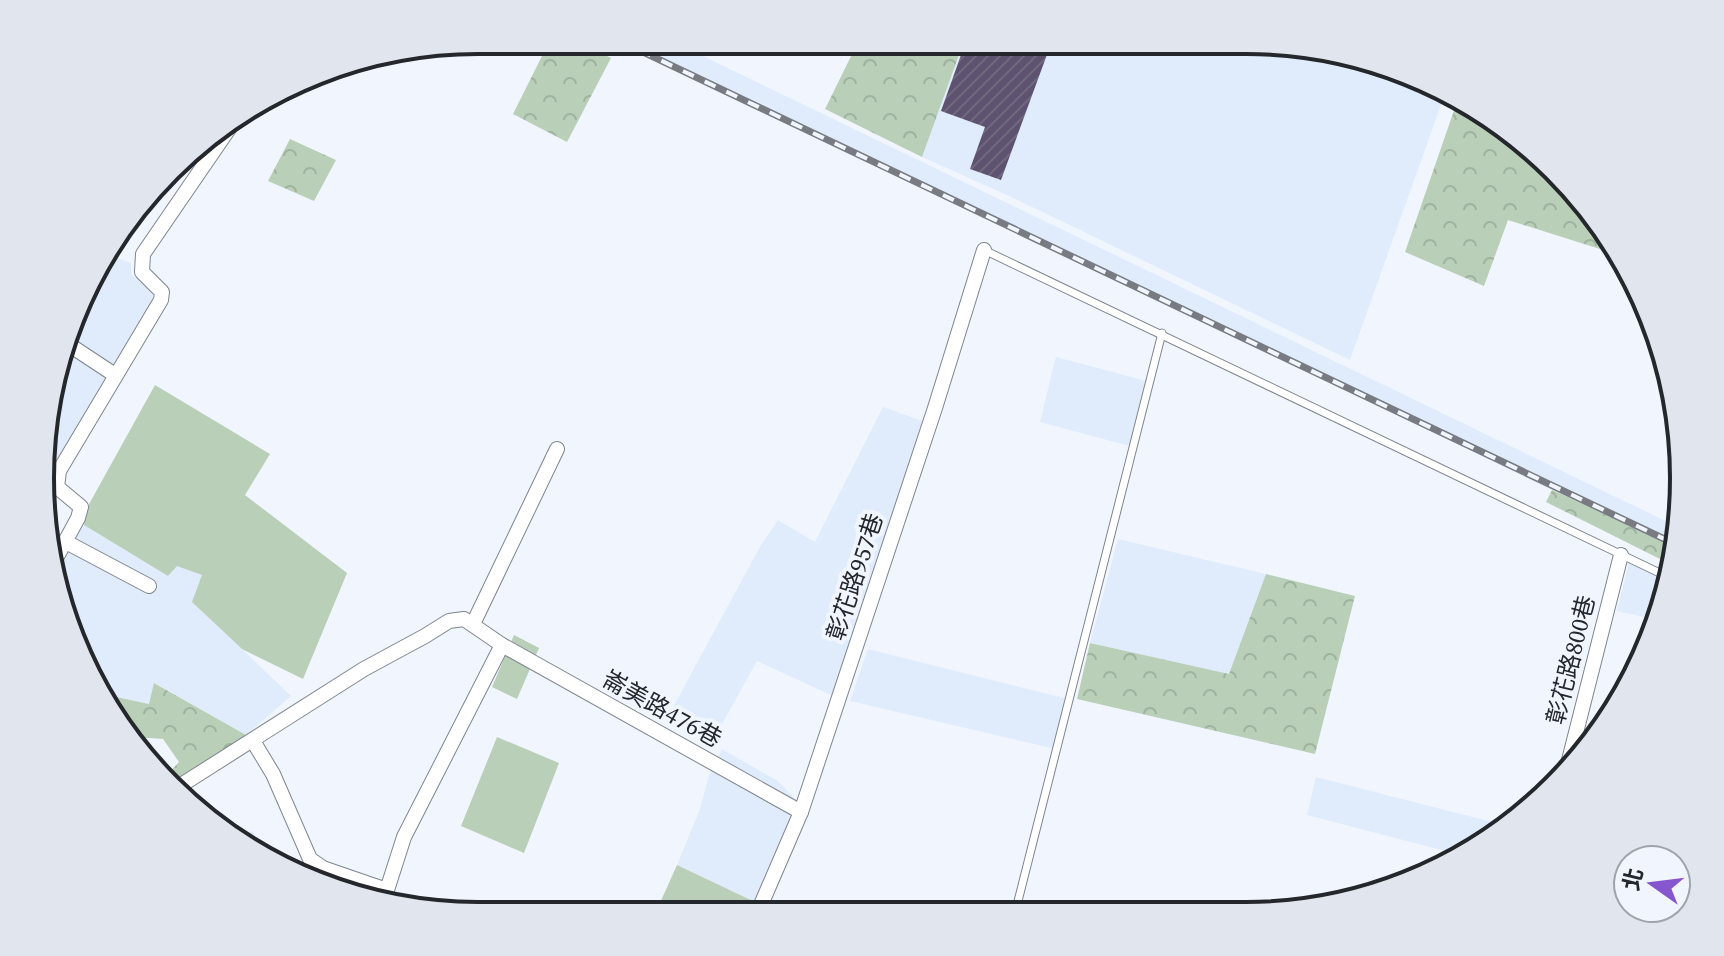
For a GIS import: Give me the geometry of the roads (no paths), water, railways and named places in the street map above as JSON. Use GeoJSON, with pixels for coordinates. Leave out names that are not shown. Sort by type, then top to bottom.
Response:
{"type":"FeatureCollection","features":[{"type":"Feature","properties":{"kind":"street"},"geometry":{"type":"LineString","coordinates":[[61,551],[81,507],[57,487],[56,480],[161,300],[162,292],[142,272],[143,254],[220,142]]}},
{"type":"Feature","properties":{"kind":"street","name":"彰花路957巷"},"geometry":{"type":"LineString","coordinates":[[762,902],[801,812],[984,250]]}},
{"type":"Feature","properties":{"kind":"street"},"geometry":{"type":"LineString","coordinates":[[75,348],[115,375]]}},
{"type":"Feature","properties":{"kind":"street"},"geometry":{"type":"LineString","coordinates":[[184,784],[364,669],[439,626],[464,619],[473,624],[557,449]]}},
{"type":"Feature","properties":{"kind":"street"},"geometry":{"type":"LineString","coordinates":[[66,542],[149,586]]}},
{"type":"Feature","properties":{"kind":"street","name":"彰花路800巷"},"geometry":{"type":"LineString","coordinates":[[1572,749],[1621,555]]}},
{"type":"Feature","properties":{"kind":"street","name":"崙美路476巷"},"geometry":{"type":"LineString","coordinates":[[473,624],[502,645],[801,812]]}},
{"type":"Feature","properties":{"kind":"street"},"geometry":{"type":"LineString","coordinates":[[253,741],[273,774],[310,859],[323,868],[387,890],[404,837],[502,645]]}},
{"type":"Feature","properties":{"kind":"street"},"geometry":{"type":"LineString","coordinates":[[323,868],[326,874]]}},
{"type":"Feature","properties":{"kind":"lane"},"geometry":{"type":"LineString","coordinates":[[984,250],[1659,573]]}},
{"type":"Feature","properties":{"kind":"lane"},"geometry":{"type":"LineString","coordinates":[[1018,902],[1162,333]]}},
{"type":"Feature","properties":{"kind":"railway"},"geometry":{"type":"LineString","coordinates":[[647,54],[1665,539]]}}]}
